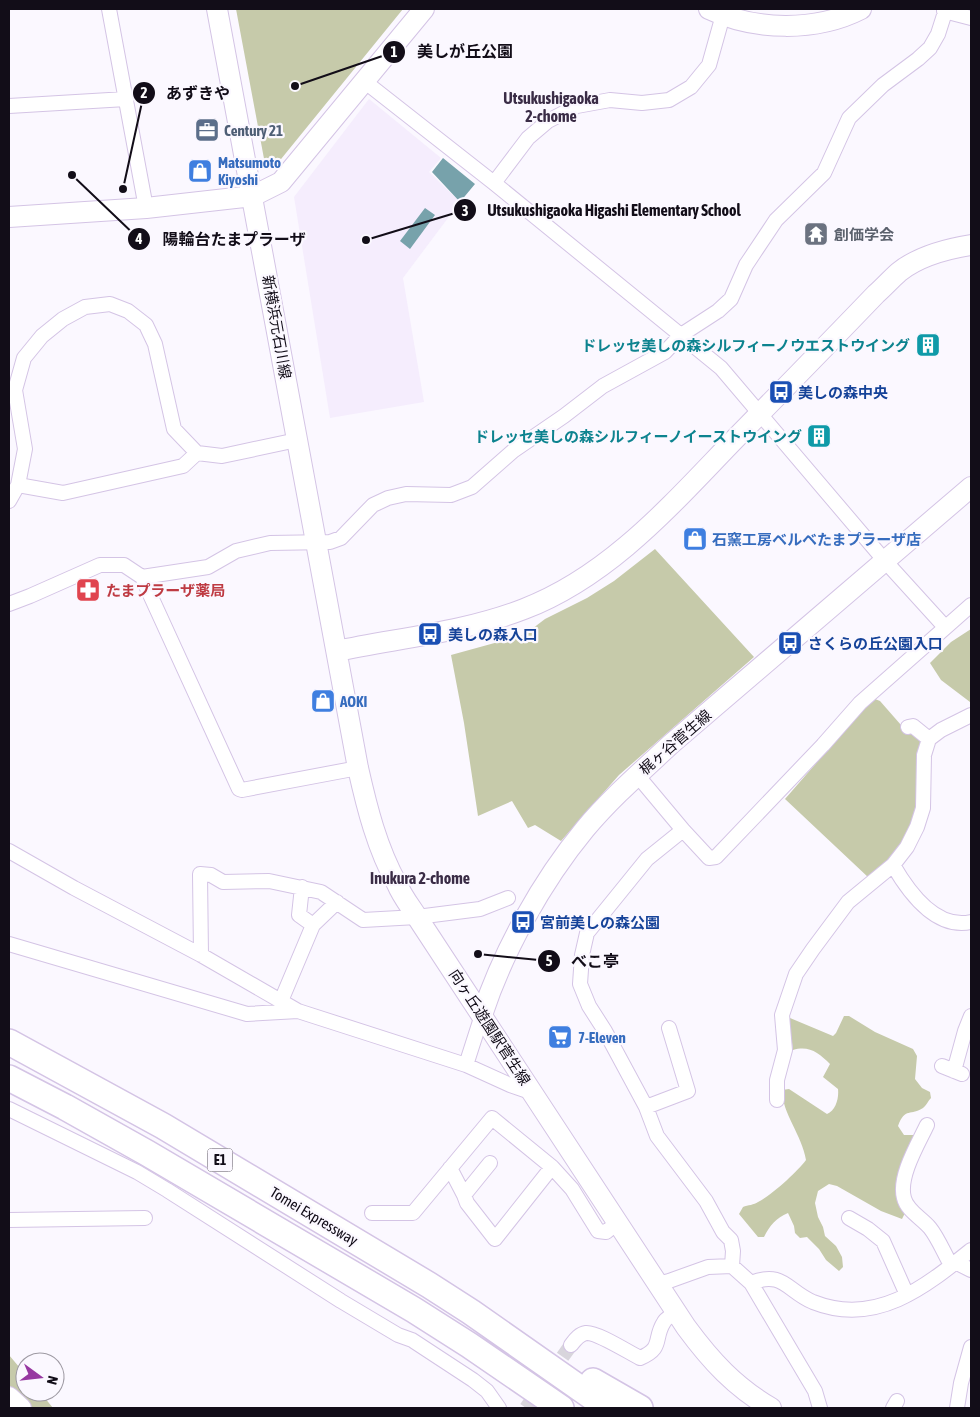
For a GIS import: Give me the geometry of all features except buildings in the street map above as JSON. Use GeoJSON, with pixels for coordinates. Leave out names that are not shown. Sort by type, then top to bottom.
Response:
{"type":"FeatureCollection","features":[{"type":"Feature","properties":{"kind":"highway","name":"Tomei Expressway"},"geometry":{"type":"LineString","coordinates":[[9,1042],[163,1126],[428,1285],[471,1312],[608,1408]]}},
{"type":"Feature","properties":{"kind":"highway","name":"Tomei Expressway"},"geometry":{"type":"LineString","coordinates":[[9,1078],[147,1153],[414,1310],[469,1345],[560,1408]]}},
{"type":"Feature","properties":{"kind":"highway"},"geometry":{"type":"LineString","coordinates":[[471,1312],[640,1408]]}},
{"type":"Feature","properties":{"kind":"highway"},"geometry":{"type":"LineString","coordinates":[[469,1345],[538,1408]]}},
{"type":"Feature","properties":{"kind":"street"},"geometry":{"type":"LineString","coordinates":[[109,9],[146,208]]}},
{"type":"Feature","properties":{"kind":"street","name":"新横浜元石川線"},"geometry":{"type":"LineString","coordinates":[[217,9],[324,587]]}},
{"type":"Feature","properties":{"kind":"street"},"geometry":{"type":"LineString","coordinates":[[9,217],[146,208],[253,196],[281,182],[424,9]]}},
{"type":"Feature","properties":{"kind":"street"},"geometry":{"type":"LineString","coordinates":[[494,183],[528,138],[548,121],[577,106],[610,100],[642,103],[669,100],[692,86],[709,65],[716,12],[764,24],[793,26],[830,20],[861,9]]}},
{"type":"Feature","properties":{"kind":"street"},"geometry":{"type":"LineString","coordinates":[[142,577],[208,567],[236,552],[270,543],[330,542],[341,538],[373,505],[388,498],[406,494],[451,495],[472,487],[513,451],[603,386],[665,352],[681,335],[718,312],[730,299],[746,265],[776,220],[824,173],[849,118],[883,85],[930,48],[938,34],[945,10],[971,18]]}},
{"type":"Feature","properties":{"kind":"street"},"geometry":{"type":"LineString","coordinates":[[364,81],[494,183],[721,368],[885,561],[945,627]]}},
{"type":"Feature","properties":{"kind":"street"},"geometry":{"type":"LineString","coordinates":[[9,106],[126,99]]}},
{"type":"Feature","properties":{"kind":"street"},"geometry":{"type":"LineString","coordinates":[[337,650],[493,620],[525,609],[588,576],[616,555],[659,517],[900,271],[922,258],[950,248],[971,245]]}},
{"type":"Feature","properties":{"kind":"street"},"geometry":{"type":"LineString","coordinates":[[9,501],[18,485],[25,449],[15,390],[24,358],[42,336],[63,319],[85,307],[110,304],[128,310],[146,325],[154,344],[174,429],[197,453],[222,456],[297,440]]}},
{"type":"Feature","properties":{"kind":"street"},"geometry":{"type":"LineString","coordinates":[[18,485],[63,493],[184,466],[197,453]]}},
{"type":"Feature","properties":{"kind":"street","name":"梶ヶ谷菅生線"},"geometry":{"type":"LineString","coordinates":[[466,1065],[490,990],[523,922],[551,873],[585,829],[637,774],[971,487]]}},
{"type":"Feature","properties":{"kind":"street"},"geometry":{"type":"LineString","coordinates":[[9,604],[100,565],[124,565],[142,577],[239,789],[242,790],[358,768]]}},
{"type":"Feature","properties":{"kind":"street","name":"向ヶ丘遊園駅菅生線"},"geometry":{"type":"LineString","coordinates":[[324,587],[367,810],[397,885],[676,1312],[709,1358],[742,1389],[770,1408]]}},
{"type":"Feature","properties":{"kind":"street"},"geometry":{"type":"LineString","coordinates":[[637,774],[683,830],[709,858],[716,857],[823,745],[860,703],[971,604]]}},
{"type":"Feature","properties":{"kind":"street"},"geometry":{"type":"LineString","coordinates":[[777,1100],[777,1080],[785,1050],[782,1015],[796,974],[848,902],[893,865],[907,847],[914,834],[923,808],[924,755],[929,739],[941,730],[971,715]]}},
{"type":"Feature","properties":{"kind":"street"},"geometry":{"type":"LineString","coordinates":[[908,727],[913,726],[929,739]]}},
{"type":"Feature","properties":{"kind":"street"},"geometry":{"type":"LineString","coordinates":[[683,830],[647,859],[587,933],[582,955],[580,984],[589,1006],[605,1031],[646,1107],[657,1136],[706,1201],[724,1232],[731,1240],[733,1251],[732,1266]]}},
{"type":"Feature","properties":{"kind":"street"},"geometry":{"type":"LineString","coordinates":[[9,851],[201,955],[298,1011],[466,1065],[510,1086],[533,1093]]}},
{"type":"Feature","properties":{"kind":"street"},"geometry":{"type":"LineString","coordinates":[[893,865],[903,883],[926,908],[946,920],[971,922]]}},
{"type":"Feature","properties":{"kind":"street"},"geometry":{"type":"LineString","coordinates":[[201,955],[200,874],[211,875],[223,882],[269,881],[320,892],[363,920],[417,917],[480,909],[508,898]]}},
{"type":"Feature","properties":{"kind":"street"},"geometry":{"type":"LineString","coordinates":[[302,887],[300,916],[313,925]]}},
{"type":"Feature","properties":{"kind":"street"},"geometry":{"type":"LineString","coordinates":[[281,1001],[313,925],[337,902]]}},
{"type":"Feature","properties":{"kind":"street"},"geometry":{"type":"LineString","coordinates":[[9,944],[246,1014],[298,1011]]}},
{"type":"Feature","properties":{"kind":"street"},"geometry":{"type":"LineString","coordinates":[[953,1070],[971,1016]]}},
{"type":"Feature","properties":{"kind":"street"},"geometry":{"type":"LineString","coordinates":[[646,1107],[688,1091],[669,1028]]}},
{"type":"Feature","properties":{"kind":"street"},"geometry":{"type":"LineString","coordinates":[[9,1109],[137,1172],[167,1190],[341,1301],[398,1335],[412,1340],[473,1380],[487,1391],[499,1408]]}},
{"type":"Feature","properties":{"kind":"street"},"geometry":{"type":"LineString","coordinates":[[372,1213],[412,1213],[492,1118],[552,1167],[572,1189],[598,1231],[606,1232],[618,1223]]}},
{"type":"Feature","properties":{"kind":"street"},"geometry":{"type":"LineString","coordinates":[[928,1125],[908,1166],[904,1183],[904,1199],[912,1211],[930,1228],[953,1264],[971,1270]]}},
{"type":"Feature","properties":{"kind":"street"},"geometry":{"type":"LineString","coordinates":[[464,1195],[490,1163]]}},
{"type":"Feature","properties":{"kind":"street"},"geometry":{"type":"LineString","coordinates":[[450,1168],[467,1203],[495,1238],[552,1167]]}},
{"type":"Feature","properties":{"kind":"street"},"geometry":{"type":"LineString","coordinates":[[9,1220],[145,1218]]}},
{"type":"Feature","properties":{"kind":"street"},"geometry":{"type":"LineString","coordinates":[[849,1218],[868,1229],[883,1241],[907,1296]]}},
{"type":"Feature","properties":{"kind":"street"},"geometry":{"type":"LineString","coordinates":[[752,1283],[764,1278],[778,1280],[812,1301],[842,1309],[863,1310],[886,1305],[907,1296],[939,1275],[971,1250]]}},
{"type":"Feature","properties":{"kind":"street"},"geometry":{"type":"LineString","coordinates":[[657,1284],[708,1267],[732,1266],[752,1283],[815,1391],[820,1408]]}},
{"type":"Feature","properties":{"kind":"street"},"geometry":{"type":"LineString","coordinates":[[571,1345],[578,1337],[587,1333],[602,1337],[640,1358],[650,1354],[656,1346],[664,1322],[676,1312]]}},
{"type":"Feature","properties":{"kind":"street"},"geometry":{"type":"LineString","coordinates":[[957,1408],[961,1383],[971,1347]]}},
{"type":"Feature","properties":{"kind":"street"},"geometry":{"type":"LineString","coordinates":[[9,1397],[21,1408]]}},
{"type":"Feature","properties":{"kind":"shaded area"},"geometry":{"type":"Polygon","coordinates":[[[369,99],[441,158],[429,172],[460,202],[403,278],[424,402],[330,418],[294,197],[369,99]]]}},
{"type":"Feature","properties":{"kind":"green space"},"geometry":{"type":"Polygon","coordinates":[[[236,9],[403,9],[277,164],[265,164],[236,9]]]}},
{"type":"Feature","properties":{"kind":"green space"},"geometry":{"type":"Polygon","coordinates":[[[655,549],[754,657],[619,775],[561,841],[535,825],[528,828],[512,801],[478,816],[464,723],[451,655],[524,635],[545,619],[587,598],[614,581],[655,549]]]}},
{"type":"Feature","properties":{"kind":"green space"},"geometry":{"type":"Polygon","coordinates":[[[971,629],[970,702],[941,680],[930,663],[951,642],[971,629]]]}},
{"type":"Feature","properties":{"kind":"green space"},"geometry":{"type":"Polygon","coordinates":[[[875,699],[880,701],[901,725],[919,739],[921,743],[917,759],[916,785],[919,799],[908,835],[886,865],[869,878],[785,799],[866,706],[875,699]]]}},
{"type":"Feature","properties":{"kind":"green space"},"geometry":{"type":"Polygon","coordinates":[[[844,1016],[849,1016],[875,1032],[913,1049],[917,1056],[915,1079],[922,1088],[930,1092],[931,1098],[923,1108],[903,1116],[898,1126],[904,1135],[913,1135],[906,1211],[902,1219],[881,1211],[837,1186],[829,1184],[818,1191],[815,1203],[818,1217],[825,1236],[836,1246],[842,1257],[843,1267],[839,1271],[826,1260],[819,1249],[807,1237],[800,1238],[795,1233],[788,1213],[774,1222],[764,1237],[758,1237],[739,1214],[743,1207],[764,1199],[777,1189],[806,1160],[801,1142],[785,1107],[782,1090],[789,1089],[827,1114],[833,1110],[837,1100],[838,1089],[823,1077],[830,1064],[822,1056],[809,1049],[793,1050],[790,1018],[833,1036],[844,1016]]]}},
{"type":"Feature","properties":{"kind":"green space"},"geometry":{"type":"Polygon","coordinates":[[[9,1355],[15,1362],[15,1391],[9,1385],[9,1355]]]}},
{"type":"Feature","properties":{"kind":"green space"},"geometry":{"type":"Polygon","coordinates":[[[27,1402],[48,1402],[53,1408],[33,1408],[27,1402]]]}},
{"type":"Feature","properties":{"kind":"water"},"geometry":{"type":"Polygon","coordinates":[[[443,158],[475,184],[460,202],[432,172],[443,158]]]}},
{"type":"Feature","properties":{"kind":"water"},"geometry":{"type":"Polygon","coordinates":[[[425,208],[435,215],[410,249],[400,241],[425,208]]]}},
{"type":"Feature","properties":{"kind":"tunnel"},"geometry":{"type":"LineString","coordinates":[[526,1408],[571,1345]]}},
{"type":"Feature","properties":{"kind":"place","name":"美しが丘公園"},"geometry":{"type":"Point","coordinates":[295,86]}},
{"type":"Feature","properties":{"kind":"place","name":"Century 21"},"geometry":{"type":"Point","coordinates":[207,130]}},
{"type":"Feature","properties":{"kind":"place","name":"Matsumoto Kiyoshi"},"geometry":{"type":"Point","coordinates":[200,171]}},
{"type":"Feature","properties":{"kind":"place","name":"陽輪台たまプラーザ"},"geometry":{"type":"Point","coordinates":[72,175]}},
{"type":"Feature","properties":{"kind":"place","name":"あずきや"},"geometry":{"type":"Point","coordinates":[123,189]}},
{"type":"Feature","properties":{"kind":"place","name":"創価学会"},"geometry":{"type":"Point","coordinates":[816,234]}},
{"type":"Feature","properties":{"kind":"place","name":"Utsukushigaoka Higashi Elementary School"},"geometry":{"type":"Point","coordinates":[366,240]}},
{"type":"Feature","properties":{"kind":"place","name":"ドレッセ美しの森シルフィーノウエストウイング"},"geometry":{"type":"Point","coordinates":[928,345]}},
{"type":"Feature","properties":{"kind":"place","name":"美しの森中央"},"geometry":{"type":"Point","coordinates":[781,392]}},
{"type":"Feature","properties":{"kind":"place","name":"ドレッセ美しの森シルフィーノイーストウイング"},"geometry":{"type":"Point","coordinates":[819,436]}},
{"type":"Feature","properties":{"kind":"place","name":"石窯工房ベルベたまプラーザ店"},"geometry":{"type":"Point","coordinates":[695,539]}},
{"type":"Feature","properties":{"kind":"place","name":"たまプラーザ薬局"},"geometry":{"type":"Point","coordinates":[88,590]}},
{"type":"Feature","properties":{"kind":"place","name":"美しの森入口"},"geometry":{"type":"Point","coordinates":[430,634]}},
{"type":"Feature","properties":{"kind":"place","name":"さくらの丘公園入口"},"geometry":{"type":"Point","coordinates":[790,643]}},
{"type":"Feature","properties":{"kind":"place","name":"AOKI"},"geometry":{"type":"Point","coordinates":[323,701]}},
{"type":"Feature","properties":{"kind":"place","name":"宮前美しの森公園"},"geometry":{"type":"Point","coordinates":[523,922]}},
{"type":"Feature","properties":{"kind":"place","name":"べこ亭"},"geometry":{"type":"Point","coordinates":[478,954]}},
{"type":"Feature","properties":{"kind":"place","name":"7-Eleven"},"geometry":{"type":"Point","coordinates":[560,1037]}},
{"type":"Feature","properties":{"kind":"district","name":"Utsukushigaoka 2-chome"},"geometry":{"type":"Point","coordinates":[551,107]}},
{"type":"Feature","properties":{"kind":"district","name":"Inukura 2-chome"},"geometry":{"type":"Point","coordinates":[420,878]}}]}
